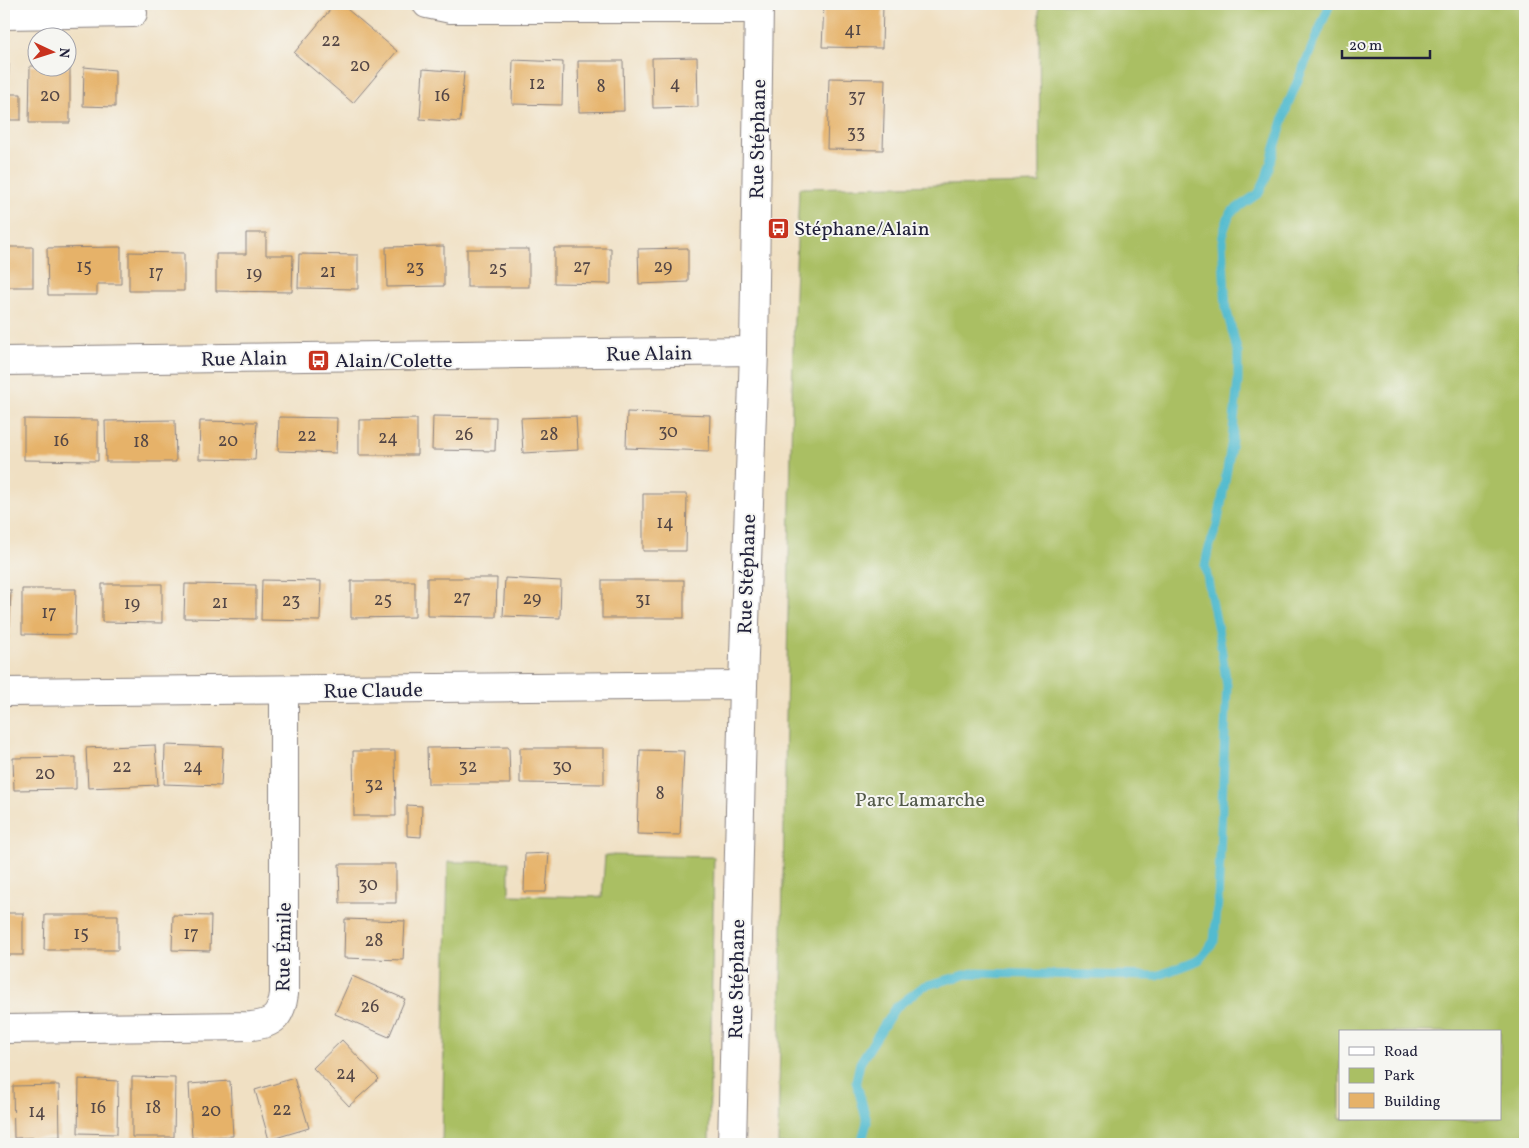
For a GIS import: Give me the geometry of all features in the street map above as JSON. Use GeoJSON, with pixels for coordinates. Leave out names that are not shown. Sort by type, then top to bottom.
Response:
{"type":"FeatureCollection","features":[{"type":"Feature","properties":{"kind":"street"},"geometry":{"type":"LineString","coordinates":[[427,4],[451,9],[759,6]]}},
{"type":"Feature","properties":{"kind":"street","name":"Rue Stéphane"},"geometry":{"type":"LineString","coordinates":[[732,1144],[743,685],[754,351],[759,6]]}},
{"type":"Feature","properties":{"kind":"street"},"geometry":{"type":"LineString","coordinates":[[4,15],[133,13]]}},
{"type":"Feature","properties":{"kind":"street","name":"Rue Alain"},"geometry":{"type":"LineString","coordinates":[[4,361],[754,351]]}},
{"type":"Feature","properties":{"kind":"street","name":"Rue Claude"},"geometry":{"type":"LineString","coordinates":[[4,692],[284,691],[743,685]]}},
{"type":"Feature","properties":{"kind":"street","name":"Rue Émile"},"geometry":{"type":"LineString","coordinates":[[4,1029],[252,1026],[264,1025],[276,1018],[282,1005],[284,994],[284,691]]}},
{"type":"Feature","properties":{"kind":"green space","name":"Parc Lamarche"},"geometry":{"type":"Polygon","coordinates":[[[1039,4],[1525,4],[1525,1144],[778,1144],[793,345],[799,188],[1040,183],[1039,4]]]}},
{"type":"Feature","properties":{"kind":"green space"},"geometry":{"type":"Polygon","coordinates":[[[605,855],[714,857],[709,1144],[442,1144],[448,862],[509,862],[509,895],[602,897],[605,855]]]}},
{"type":"Feature","properties":{"kind":"building"},"geometry":{"type":"Polygon","coordinates":[[[335,4],[341,4],[397,51],[353,103],[294,53],[335,4]]]}},
{"type":"Feature","properties":{"kind":"building"},"geometry":{"type":"Polygon","coordinates":[[[824,4],[883,4],[882,48],[822,47],[824,4]]]}},
{"type":"Feature","properties":{"kind":"building"},"geometry":{"type":"Polygon","coordinates":[[[697,57],[698,107],[653,108],[652,58],[697,57]]]}},
{"type":"Feature","properties":{"kind":"building"},"geometry":{"type":"Polygon","coordinates":[[[513,60],[563,62],[562,105],[512,104],[513,60]]]}},
{"type":"Feature","properties":{"kind":"building"},"geometry":{"type":"Polygon","coordinates":[[[578,61],[623,61],[624,111],[579,112],[578,61]]]}},
{"type":"Feature","properties":{"kind":"building"},"geometry":{"type":"Polygon","coordinates":[[[4,64],[9,64],[8,94],[21,94],[21,120],[4,120],[4,64]]]}},
{"type":"Feature","properties":{"kind":"building"},"geometry":{"type":"Polygon","coordinates":[[[84,67],[115,70],[115,107],[83,106],[84,67]]]}},
{"type":"Feature","properties":{"kind":"building"},"geometry":{"type":"Polygon","coordinates":[[[423,69],[464,72],[460,122],[420,119],[423,69]]]}},
{"type":"Feature","properties":{"kind":"building"},"geometry":{"type":"Polygon","coordinates":[[[30,78],[70,78],[70,123],[29,123],[30,78]]]}},
{"type":"Feature","properties":{"kind":"building"},"geometry":{"type":"Polygon","coordinates":[[[829,78],[885,79],[883,150],[827,149],[829,78]]]}},
{"type":"Feature","properties":{"kind":"building"},"geometry":{"type":"Polygon","coordinates":[[[246,233],[266,233],[266,255],[293,255],[292,292],[216,291],[216,254],[246,254],[246,233]]]}},
{"type":"Feature","properties":{"kind":"building"},"geometry":{"type":"Polygon","coordinates":[[[444,246],[444,286],[387,287],[386,247],[444,246]]]}},
{"type":"Feature","properties":{"kind":"building"},"geometry":{"type":"Polygon","coordinates":[[[4,247],[33,247],[33,287],[4,287],[4,247]]]}},
{"type":"Feature","properties":{"kind":"building"},"geometry":{"type":"Polygon","coordinates":[[[121,247],[121,284],[97,284],[97,295],[48,295],[47,248],[121,247]]]}},
{"type":"Feature","properties":{"kind":"building"},"geometry":{"type":"Polygon","coordinates":[[[554,248],[611,248],[611,284],[554,283],[554,248]]]}},
{"type":"Feature","properties":{"kind":"building"},"geometry":{"type":"Polygon","coordinates":[[[688,248],[688,282],[639,284],[638,249],[688,248]]]}},
{"type":"Feature","properties":{"kind":"building"},"geometry":{"type":"Polygon","coordinates":[[[467,249],[529,249],[529,287],[467,287],[467,249]]]}},
{"type":"Feature","properties":{"kind":"building"},"geometry":{"type":"Polygon","coordinates":[[[129,252],[184,253],[184,291],[129,291],[129,252]]]}},
{"type":"Feature","properties":{"kind":"building"},"geometry":{"type":"Polygon","coordinates":[[[299,254],[358,255],[358,289],[298,288],[299,254]]]}},
{"type":"Feature","properties":{"kind":"building"},"geometry":{"type":"Polygon","coordinates":[[[627,412],[710,415],[709,451],[626,448],[627,412]]]}},
{"type":"Feature","properties":{"kind":"building"},"geometry":{"type":"Polygon","coordinates":[[[433,416],[496,417],[495,451],[432,450],[433,416]]]}},
{"type":"Feature","properties":{"kind":"building"},"geometry":{"type":"Polygon","coordinates":[[[576,416],[578,450],[523,453],[521,418],[576,416]]]}},
{"type":"Feature","properties":{"kind":"building"},"geometry":{"type":"Polygon","coordinates":[[[279,417],[337,418],[336,453],[278,451],[279,417]]]}},
{"type":"Feature","properties":{"kind":"building"},"geometry":{"type":"Polygon","coordinates":[[[24,419],[98,420],[98,461],[24,460],[24,419]]]}},
{"type":"Feature","properties":{"kind":"building"},"geometry":{"type":"Polygon","coordinates":[[[417,419],[417,455],[359,455],[359,420],[417,419]]]}},
{"type":"Feature","properties":{"kind":"building"},"geometry":{"type":"Polygon","coordinates":[[[175,420],[176,462],[106,462],[105,421],[175,420]]]}},
{"type":"Feature","properties":{"kind":"building"},"geometry":{"type":"Polygon","coordinates":[[[200,421],[257,422],[255,460],[199,459],[200,421]]]}},
{"type":"Feature","properties":{"kind":"building"},"geometry":{"type":"Polygon","coordinates":[[[643,494],[687,494],[686,551],[643,551],[643,494]]]}},
{"type":"Feature","properties":{"kind":"building"},"geometry":{"type":"Polygon","coordinates":[[[427,578],[497,578],[496,617],[427,616],[427,578]]]}},
{"type":"Feature","properties":{"kind":"building"},"geometry":{"type":"Polygon","coordinates":[[[505,578],[561,581],[560,618],[503,616],[505,578]]]}},
{"type":"Feature","properties":{"kind":"building"},"geometry":{"type":"Polygon","coordinates":[[[262,580],[321,581],[320,621],[261,620],[262,580]]]}},
{"type":"Feature","properties":{"kind":"building"},"geometry":{"type":"Polygon","coordinates":[[[602,580],[684,580],[684,618],[602,618],[602,580]]]}},
{"type":"Feature","properties":{"kind":"building"},"geometry":{"type":"Polygon","coordinates":[[[351,581],[415,581],[415,617],[351,618],[351,581]]]}},
{"type":"Feature","properties":{"kind":"building"},"geometry":{"type":"Polygon","coordinates":[[[102,584],[162,584],[162,623],[102,622],[102,584]]]}},
{"type":"Feature","properties":{"kind":"building"},"geometry":{"type":"Polygon","coordinates":[[[185,584],[256,585],[256,619],[184,618],[185,584]]]}},
{"type":"Feature","properties":{"kind":"building"},"geometry":{"type":"Polygon","coordinates":[[[22,589],[76,589],[75,635],[22,634],[22,589]]]}},
{"type":"Feature","properties":{"kind":"building"},"geometry":{"type":"Polygon","coordinates":[[[4,590],[11,590],[9,640],[4,640],[4,590]]]}},
{"type":"Feature","properties":{"kind":"building"},"geometry":{"type":"Polygon","coordinates":[[[155,745],[158,785],[88,788],[86,748],[155,745]]]}},
{"type":"Feature","properties":{"kind":"building"},"geometry":{"type":"Polygon","coordinates":[[[165,745],[223,747],[221,786],[164,784],[165,745]]]}},
{"type":"Feature","properties":{"kind":"building"},"geometry":{"type":"Polygon","coordinates":[[[509,747],[510,784],[428,784],[427,748],[509,747]]]}},
{"type":"Feature","properties":{"kind":"building"},"geometry":{"type":"Polygon","coordinates":[[[520,748],[604,748],[604,784],[520,783],[520,748]]]}},
{"type":"Feature","properties":{"kind":"building"},"geometry":{"type":"Polygon","coordinates":[[[640,750],[684,751],[680,835],[637,834],[640,750]]]}},
{"type":"Feature","properties":{"kind":"building"},"geometry":{"type":"Polygon","coordinates":[[[353,751],[395,751],[396,816],[354,816],[353,751]]]}},
{"type":"Feature","properties":{"kind":"building"},"geometry":{"type":"Polygon","coordinates":[[[76,757],[76,789],[14,790],[13,758],[76,757]]]}},
{"type":"Feature","properties":{"kind":"building"},"geometry":{"type":"Polygon","coordinates":[[[407,805],[422,806],[421,837],[407,836],[407,805]]]}},
{"type":"Feature","properties":{"kind":"building"},"geometry":{"type":"Polygon","coordinates":[[[549,853],[546,892],[524,892],[525,854],[549,853]]]}},
{"type":"Feature","properties":{"kind":"building"},"geometry":{"type":"Polygon","coordinates":[[[339,864],[396,864],[396,903],[340,903],[339,864]]]}},
{"type":"Feature","properties":{"kind":"building"},"geometry":{"type":"Polygon","coordinates":[[[4,913],[23,913],[23,955],[4,955],[4,913]]]}},
{"type":"Feature","properties":{"kind":"building"},"geometry":{"type":"Polygon","coordinates":[[[45,915],[118,915],[118,950],[44,950],[45,915]]]}},
{"type":"Feature","properties":{"kind":"building"},"geometry":{"type":"Polygon","coordinates":[[[173,915],[211,916],[210,951],[172,950],[173,915]]]}},
{"type":"Feature","properties":{"kind":"building"},"geometry":{"type":"Polygon","coordinates":[[[345,919],[405,921],[403,960],[344,958],[345,919]]]}},
{"type":"Feature","properties":{"kind":"building"},"geometry":{"type":"Polygon","coordinates":[[[352,976],[405,999],[389,1037],[335,1014],[352,976]]]}},
{"type":"Feature","properties":{"kind":"building"},"geometry":{"type":"Polygon","coordinates":[[[342,1040],[379,1079],[349,1106],[313,1068],[342,1040]]]}},
{"type":"Feature","properties":{"kind":"building"},"geometry":{"type":"Polygon","coordinates":[[[132,1077],[175,1078],[174,1137],[132,1137],[132,1077]]]}},
{"type":"Feature","properties":{"kind":"building"},"geometry":{"type":"Polygon","coordinates":[[[294,1078],[309,1128],[269,1140],[255,1090],[294,1078]]]}},
{"type":"Feature","properties":{"kind":"building"},"geometry":{"type":"Polygon","coordinates":[[[79,1079],[118,1081],[117,1134],[78,1133],[79,1079]]]}},
{"type":"Feature","properties":{"kind":"building"},"geometry":{"type":"Polygon","coordinates":[[[230,1081],[233,1136],[192,1138],[189,1084],[230,1081]]]}},
{"type":"Feature","properties":{"kind":"building"},"geometry":{"type":"Polygon","coordinates":[[[59,1085],[60,1137],[14,1138],[13,1086],[59,1085]]]}},
{"type":"Feature","properties":{"kind":"waterway"},"geometry":{"type":"LineString","coordinates":[[861,1144],[867,1122],[856,1081],[860,1063],[895,1008],[924,986],[972,973],[1157,976],[1199,960],[1214,941],[1218,901],[1227,686],[1205,566],[1217,525],[1222,499],[1232,440],[1238,381],[1238,353],[1226,308],[1222,242],[1230,213],[1259,193],[1266,178],[1288,104],[1330,4]]}},
{"type":"Feature","properties":{"kind":"place","name":"Stéphane/Alain"},"geometry":{"type":"Point","coordinates":[778,228]}},
{"type":"Feature","properties":{"kind":"place","name":"Alain/Colette"},"geometry":{"type":"Point","coordinates":[319,360]}}]}
